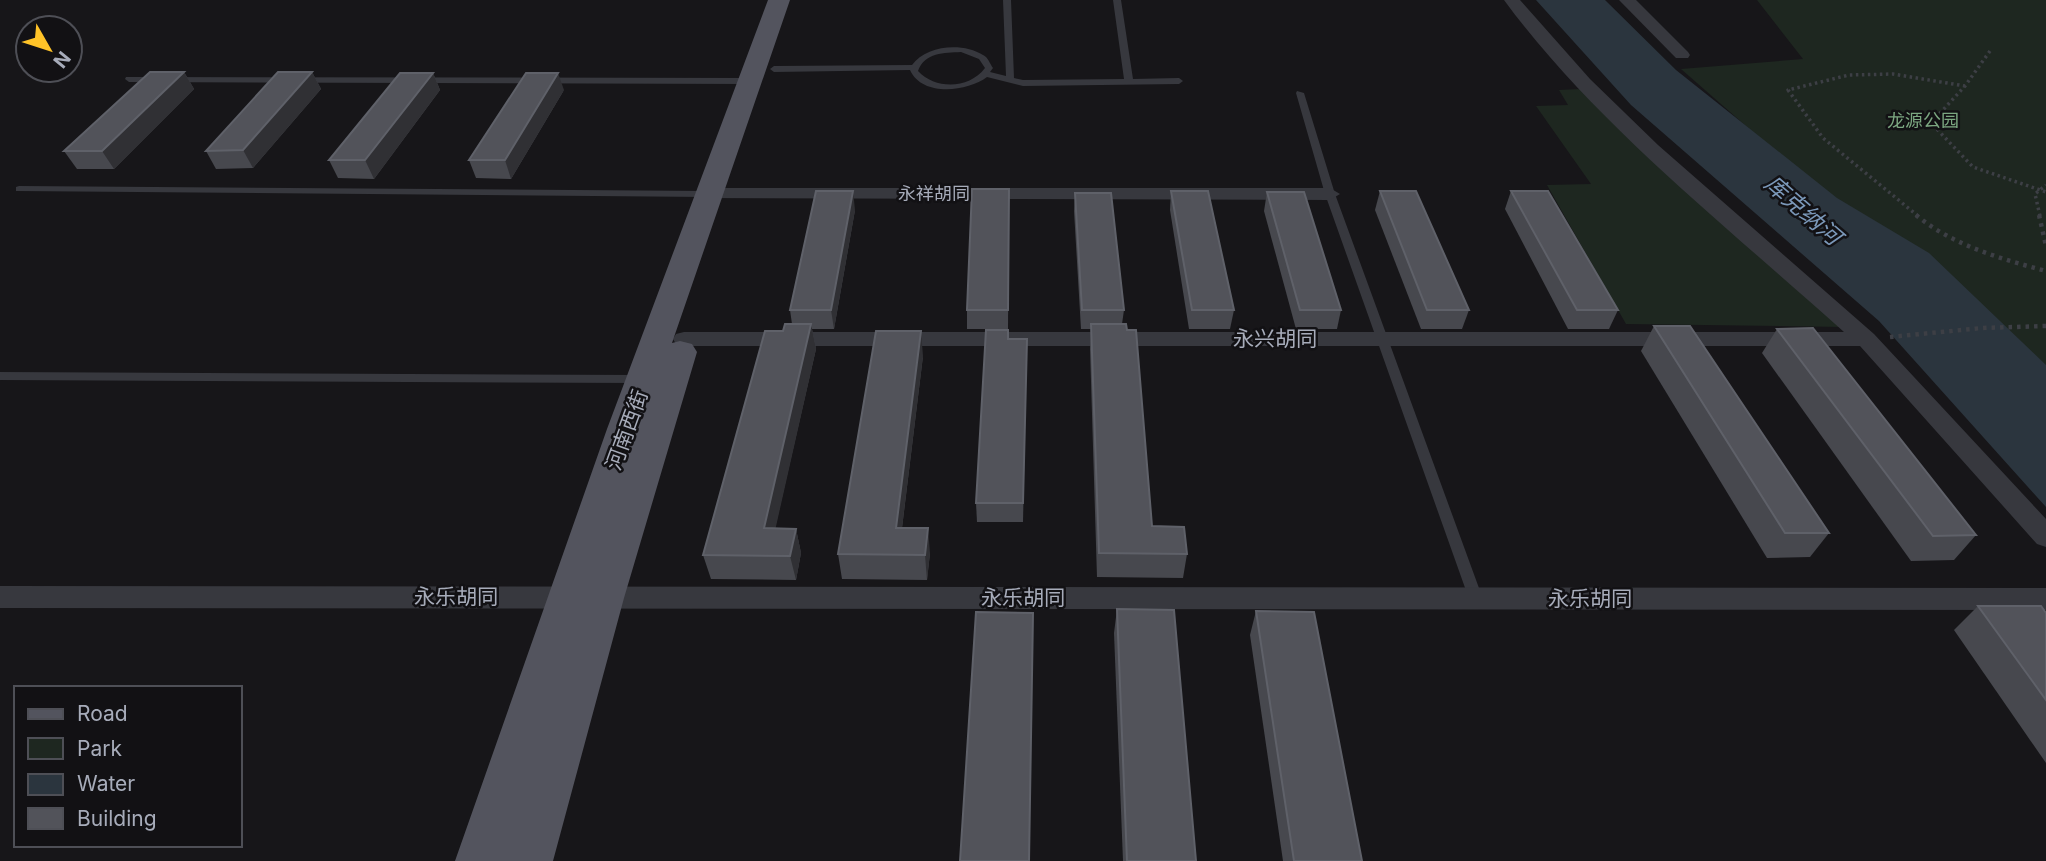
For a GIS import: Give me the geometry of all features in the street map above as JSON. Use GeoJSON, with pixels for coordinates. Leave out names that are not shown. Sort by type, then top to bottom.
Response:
{"type":"FeatureCollection","features":[{"type":"Feature","properties":{"kind":"main road","name":"河南西街"},"geometry":{"type":"LineString","coordinates":[[480,861],[567,598],[645,379],[718,194],[761,75],[779,0]]}},
{"type":"Feature","properties":{"kind":"main road","name":"河南西街"},"geometry":{"type":"LineString","coordinates":[[761,75],[798,0]]}},
{"type":"Feature","properties":{"kind":"main road","name":"河南西街"},"geometry":{"type":"LineString","coordinates":[[528,861],[603,598],[684,339],[718,194]]}},
{"type":"Feature","properties":{"kind":"street"},"geometry":{"type":"LineString","coordinates":[[1512,0],[1584,83],[1651,149],[1876,338],[2046,537]]}},
{"type":"Feature","properties":{"kind":"street"},"geometry":{"type":"LineString","coordinates":[[1627,0],[1682,55]]}},
{"type":"Feature","properties":{"kind":"street","name":"永祥胡同"},"geometry":{"type":"LineString","coordinates":[[718,194],[1330,194]]}},
{"type":"Feature","properties":{"kind":"street","name":"永兴胡同"},"geometry":{"type":"LineString","coordinates":[[684,339],[1876,338]]}},
{"type":"Feature","properties":{"kind":"street","name":"永乐胡同"},"geometry":{"type":"LineString","coordinates":[[0,597],[2046,599]]}},
{"type":"Feature","properties":{"kind":"lane"},"geometry":{"type":"LineString","coordinates":[[1007,0],[1010,80]]}},
{"type":"Feature","properties":{"kind":"lane"},"geometry":{"type":"LineString","coordinates":[[1117,0],[1129,82]]}},
{"type":"Feature","properties":{"kind":"lane"},"geometry":{"type":"LineString","coordinates":[[986,74],[988,62],[962,50],[927,55],[919,59],[915,67],[917,76],[924,81],[945,86],[969,84],[986,74],[1023,83],[1179,81]]}},
{"type":"Feature","properties":{"kind":"lane"},"geometry":{"type":"LineString","coordinates":[[129,79],[761,75],[915,67]]}},
{"type":"Feature","properties":{"kind":"lane"},"geometry":{"type":"LineString","coordinates":[[1300,93],[1330,194],[1476,599]]}},
{"type":"Feature","properties":{"kind":"lane"},"geometry":{"type":"LineString","coordinates":[[19,188],[718,194]]}},
{"type":"Feature","properties":{"kind":"lane"},"geometry":{"type":"LineString","coordinates":[[0,376],[645,379]]}},
{"type":"Feature","properties":{"kind":"path"},"geometry":{"type":"LineString","coordinates":[[1990,51],[1965,86],[1931,123],[1973,167],[2046,192]]}},
{"type":"Feature","properties":{"kind":"path"},"geometry":{"type":"LineString","coordinates":[[1965,86],[1893,74],[1849,75],[1788,90],[1824,138],[1927,224],[1995,258],[2046,271]]}},
{"type":"Feature","properties":{"kind":"path"},"geometry":{"type":"LineString","coordinates":[[2046,185],[2035,194],[2046,246]]}},
{"type":"Feature","properties":{"kind":"path"},"geometry":{"type":"LineString","coordinates":[[1876,338],[1999,327],[2046,326]]}},
{"type":"Feature","properties":{"kind":"green space","name":"龙源公园"},"geometry":{"type":"Polygon","coordinates":[[[1757,0],[2046,0],[2046,389],[1681,69],[1803,59],[1757,0]]]}},
{"type":"Feature","properties":{"kind":"green space"},"geometry":{"type":"Polygon","coordinates":[[[1580,89],[1844,327],[1626,324],[1547,185],[1591,184],[1536,106],[1568,105],[1559,90],[1580,89]]]}},
{"type":"Feature","properties":{"kind":"water","name":"库克纳河"},"geometry":{"type":"Polygon","coordinates":[[[1536,0],[1605,0],[1676,70],[1837,198],[1929,253],[2046,365],[2046,507],[1879,321],[1631,105],[1536,0]]]}},
{"type":"Feature","properties":{"kind":"building"},"geometry":{"type":"Polygon","coordinates":[[[150,72],[184,72],[102,151],[64,151],[150,72]]]}},
{"type":"Feature","properties":{"kind":"building"},"geometry":{"type":"Polygon","coordinates":[[[278,72],[312,72],[243,150],[206,151],[278,72]]]}},
{"type":"Feature","properties":{"kind":"building"},"geometry":{"type":"Polygon","coordinates":[[[400,73],[433,73],[365,160],[329,160],[400,73]]]}},
{"type":"Feature","properties":{"kind":"building"},"geometry":{"type":"Polygon","coordinates":[[[526,73],[558,73],[505,160],[469,160],[526,73]]]}},
{"type":"Feature","properties":{"kind":"building"},"geometry":{"type":"Polygon","coordinates":[[[972,189],[1009,189],[1008,310],[967,310],[972,189]]]}},
{"type":"Feature","properties":{"kind":"building"},"geometry":{"type":"Polygon","coordinates":[[[816,191],[853,191],[831,310],[790,310],[816,191]]]}},
{"type":"Feature","properties":{"kind":"building"},"geometry":{"type":"Polygon","coordinates":[[[1171,191],[1208,191],[1234,310],[1192,310],[1171,191]]]}},
{"type":"Feature","properties":{"kind":"building"},"geometry":{"type":"Polygon","coordinates":[[[1380,191],[1416,191],[1469,310],[1427,310],[1380,191]]]}},
{"type":"Feature","properties":{"kind":"building"},"geometry":{"type":"Polygon","coordinates":[[[1511,191],[1548,191],[1618,310],[1577,310],[1511,191]]]}},
{"type":"Feature","properties":{"kind":"building"},"geometry":{"type":"Polygon","coordinates":[[[1267,192],[1304,192],[1341,310],[1300,310],[1267,192]]]}},
{"type":"Feature","properties":{"kind":"building"},"geometry":{"type":"Polygon","coordinates":[[[1075,193],[1111,193],[1124,310],[1082,310],[1075,193]]]}},
{"type":"Feature","properties":{"kind":"building"},"geometry":{"type":"Polygon","coordinates":[[[785,324],[811,324],[764,528],[796,529],[790,556],[703,555],[765,331],[783,331],[785,324]]]}},
{"type":"Feature","properties":{"kind":"building"},"geometry":{"type":"Polygon","coordinates":[[[1091,324],[1126,324],[1127,330],[1136,330],[1152,526],[1184,527],[1187,554],[1099,553],[1091,324]]]}},
{"type":"Feature","properties":{"kind":"building"},"geometry":{"type":"Polygon","coordinates":[[[1654,326],[1690,326],[1829,533],[1785,533],[1654,326]]]}},
{"type":"Feature","properties":{"kind":"building"},"geometry":{"type":"Polygon","coordinates":[[[1813,328],[1976,535],[1933,536],[1777,329],[1813,328]]]}},
{"type":"Feature","properties":{"kind":"building"},"geometry":{"type":"Polygon","coordinates":[[[986,330],[1008,330],[1008,339],[1027,339],[1023,503],[976,503],[986,330]]]}},
{"type":"Feature","properties":{"kind":"building"},"geometry":{"type":"Polygon","coordinates":[[[876,331],[921,331],[896,528],[928,528],[925,555],[838,554],[876,331]]]}},
{"type":"Feature","properties":{"kind":"building"},"geometry":{"type":"Polygon","coordinates":[[[1978,606],[2041,606],[2046,613],[2046,700],[1978,606]]]}},
{"type":"Feature","properties":{"kind":"building"},"geometry":{"type":"Polygon","coordinates":[[[1117,609],[1174,610],[1196,861],[1127,861],[1117,609]]]}},
{"type":"Feature","properties":{"kind":"building"},"geometry":{"type":"Polygon","coordinates":[[[1256,611],[1314,612],[1362,861],[1294,861],[1256,611]]]}},
{"type":"Feature","properties":{"kind":"building"},"geometry":{"type":"Polygon","coordinates":[[[976,612],[1033,613],[1029,861],[960,861],[976,612]]]}}]}
